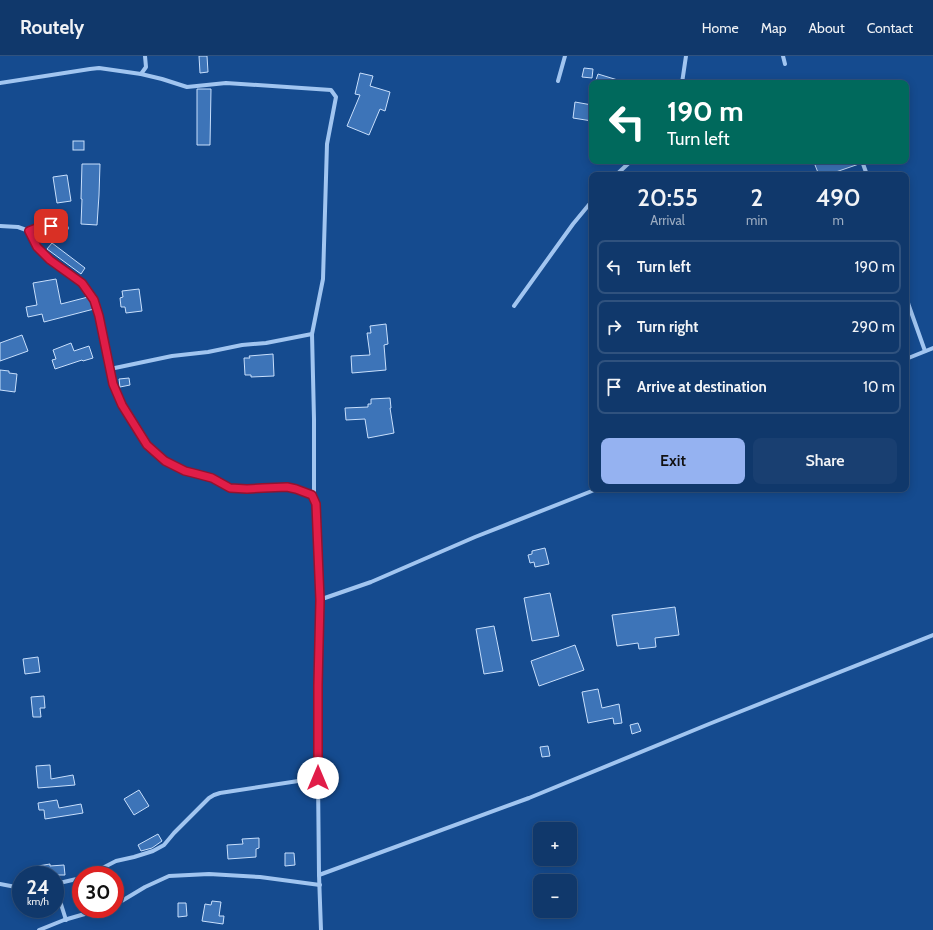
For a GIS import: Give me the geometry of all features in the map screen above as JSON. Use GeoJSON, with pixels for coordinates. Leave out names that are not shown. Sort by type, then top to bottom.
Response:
{"type":"FeatureCollection","features":[{"type":"Feature","properties":{"kind":"street"},"geometry":{"type":"LineString","coordinates":[[141,74],[146,67],[145,56]]}},
{"type":"Feature","properties":{"kind":"street"},"geometry":{"type":"LineString","coordinates":[[558,81],[565,56]]}},
{"type":"Feature","properties":{"kind":"street"},"geometry":{"type":"LineString","coordinates":[[682,80],[686,56]]}},
{"type":"Feature","properties":{"kind":"street"},"geometry":{"type":"LineString","coordinates":[[783,56],[785,64]]}},
{"type":"Feature","properties":{"kind":"street"},"geometry":{"type":"LineString","coordinates":[[0,83],[99,68],[141,74],[187,87],[226,83],[331,90],[336,97],[327,144],[323,279],[312,334],[314,498],[316,504],[320,600],[318,778],[321,930]]}},
{"type":"Feature","properties":{"kind":"street"},"geometry":{"type":"LineString","coordinates":[[619,172],[628,164]]}},
{"type":"Feature","properties":{"kind":"street"},"geometry":{"type":"LineString","coordinates":[[514,306],[589,204]]}},
{"type":"Feature","properties":{"kind":"street"},"geometry":{"type":"LineString","coordinates":[[0,226],[18,227],[29,231],[39,227],[51,226],[67,228]]}},
{"type":"Feature","properties":{"kind":"street"},"geometry":{"type":"LineString","coordinates":[[29,231],[37,247],[50,260],[82,283],[94,300],[99,316],[113,384],[122,405],[147,445],[165,461],[185,471],[212,478],[230,488],[247,489],[287,487],[301,490],[312,495],[314,498]]}},
{"type":"Feature","properties":{"kind":"street"},"geometry":{"type":"LineString","coordinates":[[909,309],[925,351]]}},
{"type":"Feature","properties":{"kind":"street"},"geometry":{"type":"LineString","coordinates":[[110,369],[172,356],[266,343],[312,334]]}},
{"type":"Feature","properties":{"kind":"street"},"geometry":{"type":"LineString","coordinates":[[909,358],[933,348]]}},
{"type":"Feature","properties":{"kind":"street"},"geometry":{"type":"LineString","coordinates":[[320,600],[371,582],[475,537],[589,492]]}},
{"type":"Feature","properties":{"kind":"street"},"geometry":{"type":"LineString","coordinates":[[319,874],[529,798],[709,724],[933,635]]}},
{"type":"Feature","properties":{"kind":"street"},"geometry":{"type":"LineString","coordinates":[[106,866],[116,861],[147,853],[164,845],[201,806],[214,795],[318,778]]}},
{"type":"Feature","properties":{"kind":"street"},"geometry":{"type":"LineString","coordinates":[[124,900],[145,887],[169,876],[209,874],[260,877],[320,885]]}},
{"type":"Feature","properties":{"kind":"street"},"geometry":{"type":"LineString","coordinates":[[0,884],[12,886]]}},
{"type":"Feature","properties":{"kind":"street"},"geometry":{"type":"LineString","coordinates":[[64,914],[66,920]]}},
{"type":"Feature","properties":{"kind":"street"},"geometry":{"type":"LineString","coordinates":[[39,930],[73,918]]}},
{"type":"Feature","properties":{"kind":"building"},"geometry":{"type":"Polygon","coordinates":[[[199,56],[207,56],[208,72],[200,73],[199,56]]]}},
{"type":"Feature","properties":{"kind":"building"},"geometry":{"type":"Polygon","coordinates":[[[584,68],[593,69],[592,78],[582,77],[584,68]]]}},
{"type":"Feature","properties":{"kind":"building"},"geometry":{"type":"Polygon","coordinates":[[[360,73],[373,76],[370,86],[390,92],[385,111],[380,109],[369,135],[347,126],[360,95],[355,94],[360,73]]]}},
{"type":"Feature","properties":{"kind":"building"},"geometry":{"type":"Polygon","coordinates":[[[598,74],[618,80],[596,80],[598,74]]]}},
{"type":"Feature","properties":{"kind":"building"},"geometry":{"type":"Polygon","coordinates":[[[197,89],[211,89],[210,145],[197,145],[197,89]]]}},
{"type":"Feature","properties":{"kind":"building"},"geometry":{"type":"Polygon","coordinates":[[[575,102],[589,104],[589,121],[573,118],[575,102]]]}},
{"type":"Feature","properties":{"kind":"building"},"geometry":{"type":"Polygon","coordinates":[[[73,141],[84,141],[84,150],[73,150],[73,141]]]}},
{"type":"Feature","properties":{"kind":"building"},"geometry":{"type":"Polygon","coordinates":[[[82,164],[100,164],[97,225],[81,224],[82,164]]]}},
{"type":"Feature","properties":{"kind":"building"},"geometry":{"type":"Polygon","coordinates":[[[859,164],[836,172],[818,172],[815,165],[859,164]]]}},
{"type":"Feature","properties":{"kind":"building"},"geometry":{"type":"Polygon","coordinates":[[[67,175],[71,201],[57,203],[53,177],[67,175]]]}},
{"type":"Feature","properties":{"kind":"building"},"geometry":{"type":"Polygon","coordinates":[[[52,243],[85,268],[81,274],[47,249],[52,243]]]}},
{"type":"Feature","properties":{"kind":"building"},"geometry":{"type":"Polygon","coordinates":[[[56,279],[61,304],[88,297],[92,302],[94,309],[44,322],[42,314],[28,317],[26,307],[37,305],[33,283],[56,279]]]}},
{"type":"Feature","properties":{"kind":"building"},"geometry":{"type":"Polygon","coordinates":[[[139,289],[142,311],[126,313],[125,307],[121,307],[120,298],[123,297],[122,291],[139,289]]]}},
{"type":"Feature","properties":{"kind":"building"},"geometry":{"type":"Polygon","coordinates":[[[386,324],[388,344],[384,345],[386,370],[352,373],[351,356],[370,355],[367,333],[371,333],[370,326],[386,324]]]}},
{"type":"Feature","properties":{"kind":"building"},"geometry":{"type":"Polygon","coordinates":[[[22,335],[28,351],[0,361],[0,343],[22,335]]]}},
{"type":"Feature","properties":{"kind":"building"},"geometry":{"type":"Polygon","coordinates":[[[71,343],[74,351],[89,346],[93,358],[55,369],[52,360],[56,359],[53,350],[71,343]]]}},
{"type":"Feature","properties":{"kind":"building"},"geometry":{"type":"Polygon","coordinates":[[[273,354],[274,376],[251,377],[251,375],[245,375],[244,358],[250,358],[249,356],[273,354]]]}},
{"type":"Feature","properties":{"kind":"building"},"geometry":{"type":"Polygon","coordinates":[[[0,370],[17,374],[15,392],[0,390],[0,370]]]}},
{"type":"Feature","properties":{"kind":"building"},"geometry":{"type":"Polygon","coordinates":[[[129,378],[130,385],[120,387],[119,379],[129,378]]]}},
{"type":"Feature","properties":{"kind":"building"},"geometry":{"type":"Polygon","coordinates":[[[390,398],[394,433],[368,438],[365,419],[346,420],[345,408],[368,407],[368,404],[371,404],[371,399],[390,398]]]}},
{"type":"Feature","properties":{"kind":"building"},"geometry":{"type":"Polygon","coordinates":[[[545,548],[549,564],[535,567],[534,562],[530,563],[528,555],[532,554],[532,551],[545,548]]]}},
{"type":"Feature","properties":{"kind":"building"},"geometry":{"type":"Polygon","coordinates":[[[550,593],[559,636],[532,641],[524,598],[550,593]]]}},
{"type":"Feature","properties":{"kind":"building"},"geometry":{"type":"Polygon","coordinates":[[[675,607],[679,635],[655,638],[656,647],[639,649],[638,643],[617,646],[612,615],[675,607]]]}},
{"type":"Feature","properties":{"kind":"building"},"geometry":{"type":"Polygon","coordinates":[[[494,626],[503,671],[484,674],[476,629],[494,626]]]}},
{"type":"Feature","properties":{"kind":"building"},"geometry":{"type":"Polygon","coordinates":[[[575,645],[584,670],[539,686],[531,661],[575,645]]]}},
{"type":"Feature","properties":{"kind":"building"},"geometry":{"type":"Polygon","coordinates":[[[38,657],[40,672],[25,674],[23,659],[38,657]]]}},
{"type":"Feature","properties":{"kind":"building"},"geometry":{"type":"Polygon","coordinates":[[[598,689],[602,708],[619,704],[622,723],[614,724],[613,718],[588,723],[582,692],[598,689]]]}},
{"type":"Feature","properties":{"kind":"building"},"geometry":{"type":"Polygon","coordinates":[[[44,696],[45,708],[40,708],[41,717],[33,717],[31,697],[44,696]]]}},
{"type":"Feature","properties":{"kind":"building"},"geometry":{"type":"Polygon","coordinates":[[[638,723],[641,731],[632,734],[630,725],[638,723]]]}},
{"type":"Feature","properties":{"kind":"building"},"geometry":{"type":"Polygon","coordinates":[[[548,746],[550,756],[542,757],[540,747],[548,746]]]}},
{"type":"Feature","properties":{"kind":"building"},"geometry":{"type":"Polygon","coordinates":[[[50,765],[51,779],[73,775],[75,785],[38,788],[36,766],[50,765]]]}},
{"type":"Feature","properties":{"kind":"building"},"geometry":{"type":"Polygon","coordinates":[[[139,790],[149,806],[134,815],[124,799],[139,790]]]}},
{"type":"Feature","properties":{"kind":"building"},"geometry":{"type":"Polygon","coordinates":[[[57,800],[59,808],[81,804],[83,813],[45,819],[44,810],[39,810],[38,803],[57,800]]]}},
{"type":"Feature","properties":{"kind":"building"},"geometry":{"type":"Polygon","coordinates":[[[158,834],[162,841],[152,848],[141,851],[138,845],[158,834]]]}},
{"type":"Feature","properties":{"kind":"building"},"geometry":{"type":"Polygon","coordinates":[[[259,838],[259,848],[256,849],[256,857],[228,859],[227,845],[243,844],[242,839],[259,838]]]}},
{"type":"Feature","properties":{"kind":"building"},"geometry":{"type":"Polygon","coordinates":[[[285,853],[294,853],[295,865],[285,866],[285,853]]]}},
{"type":"Feature","properties":{"kind":"building"},"geometry":{"type":"Polygon","coordinates":[[[50,864],[50,866],[38,866],[50,864]]]}},
{"type":"Feature","properties":{"kind":"building"},"geometry":{"type":"Polygon","coordinates":[[[64,865],[65,875],[64,866],[50,866],[64,865]]]}},
{"type":"Feature","properties":{"kind":"building"},"geometry":{"type":"Polygon","coordinates":[[[212,901],[221,902],[219,916],[224,916],[223,924],[202,921],[205,904],[211,905],[212,901]]]}},
{"type":"Feature","properties":{"kind":"building"},"geometry":{"type":"Polygon","coordinates":[[[178,903],[186,903],[187,916],[178,917],[178,903]]]}},
{"type":"Feature","properties":{"kind":"route"},"geometry":{"type":"LineString","coordinates":[[51,226],[39,227],[29,231],[37,247],[50,260],[82,283],[94,300],[99,316],[113,384],[122,405],[147,445],[165,461],[185,471],[212,478],[230,488],[247,489],[287,487],[312,495],[314,498],[316,504],[320,600],[318,778]]}}]}
